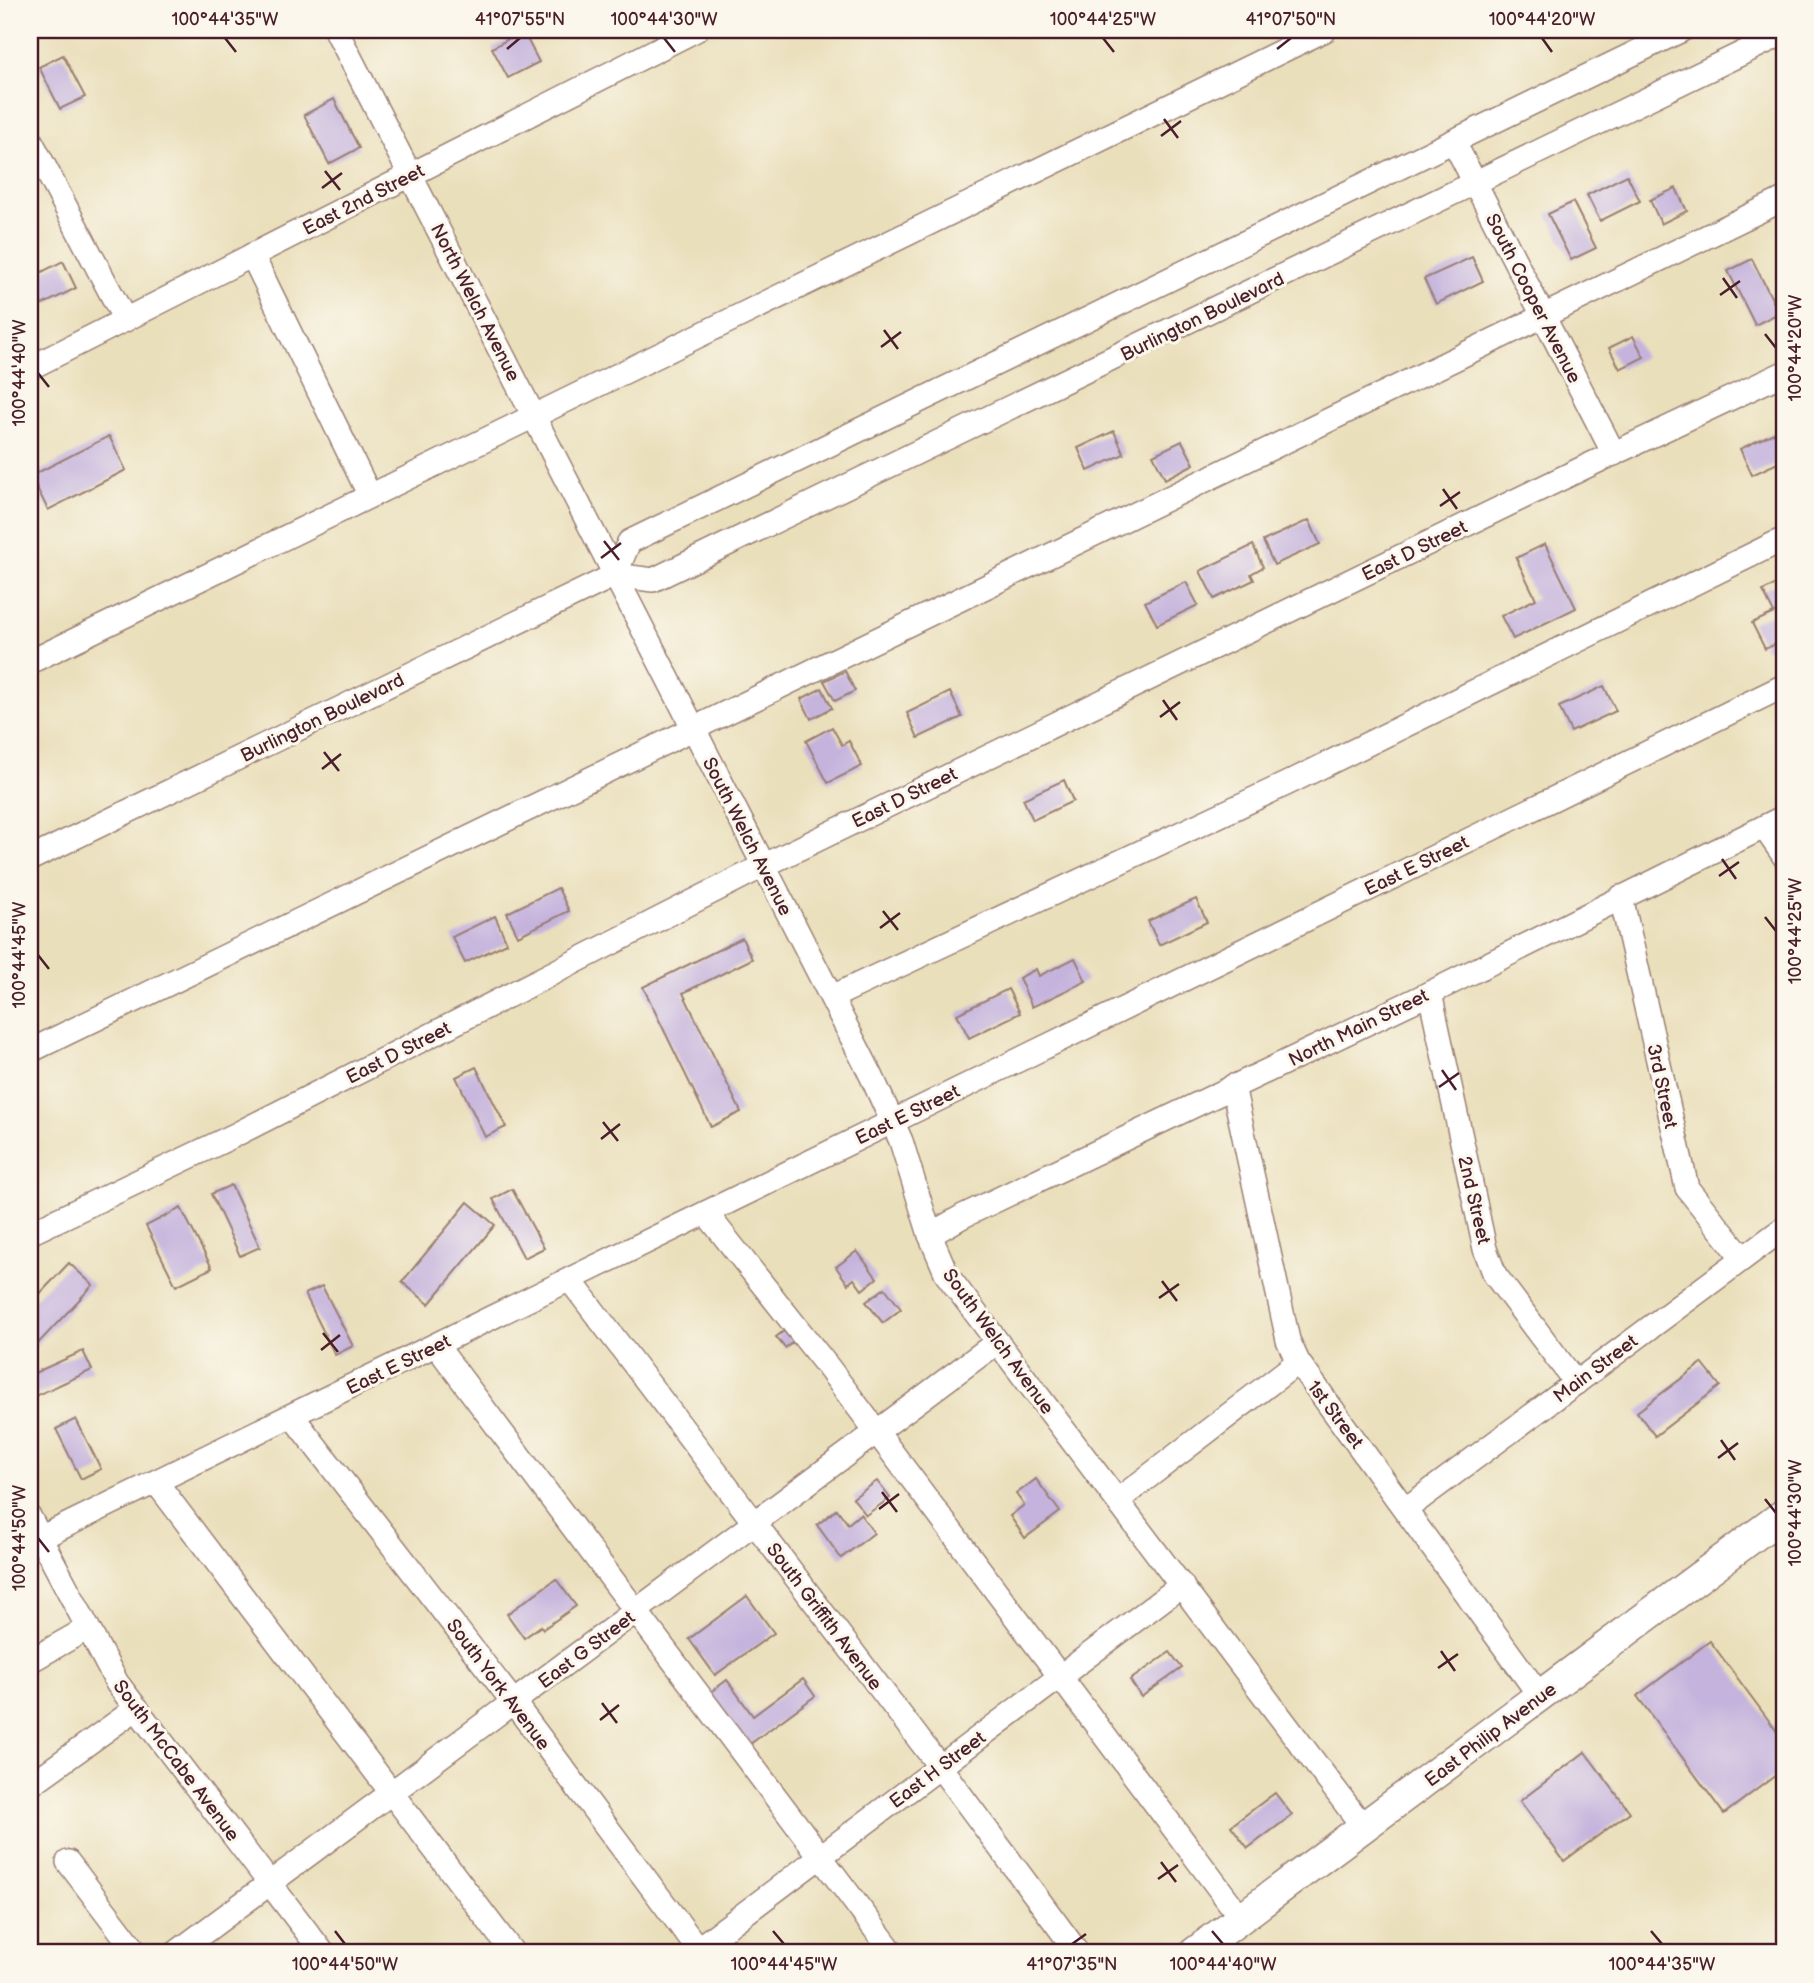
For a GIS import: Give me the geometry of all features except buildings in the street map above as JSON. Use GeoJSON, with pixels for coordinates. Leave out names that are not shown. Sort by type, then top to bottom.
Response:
{"type":"FeatureCollection","features":[{"type":"Feature","properties":{"kind":"main road","name":"East Philip Avenue"},"geometry":{"type":"LineString","coordinates":[[1194,1953],[1540,1696],[1781,1523]]}},
{"type":"Feature","properties":{"kind":"street","name":"North Welch Avenue"},"geometry":{"type":"LineString","coordinates":[[336,30],[615,575]]}},
{"type":"Feature","properties":{"kind":"street","name":"East 2nd Street"},"geometry":{"type":"LineString","coordinates":[[30,368],[696,30]]}},
{"type":"Feature","properties":{"kind":"street"},"geometry":{"type":"LineString","coordinates":[[30,662],[369,494],[1325,30]]}},
{"type":"Feature","properties":{"kind":"street"},"geometry":{"type":"LineString","coordinates":[[615,575],[629,542],[1682,30]]}},
{"type":"Feature","properties":{"kind":"street","name":"Burlington Boulevard"},"geometry":{"type":"LineString","coordinates":[[30,859],[615,575],[653,580],[1784,33]]}},
{"type":"Feature","properties":{"kind":"street"},"geometry":{"type":"LineString","coordinates":[[30,139],[125,320]]}},
{"type":"Feature","properties":{"kind":"street","name":"South Cooper Avenue"},"geometry":{"type":"LineString","coordinates":[[1454,142],[1614,454]]}},
{"type":"Feature","properties":{"kind":"street"},"geometry":{"type":"LineString","coordinates":[[30,1051],[1784,199]]}},
{"type":"Feature","properties":{"kind":"street"},"geometry":{"type":"LineString","coordinates":[[252,254],[369,494]]}},
{"type":"Feature","properties":{"kind":"street","name":"East D Street"},"geometry":{"type":"LineString","coordinates":[[30,1233],[233,1136],[763,866],[1784,373]]}},
{"type":"Feature","properties":{"kind":"street"},"geometry":{"type":"LineString","coordinates":[[832,997],[1286,784],[1784,539]]}},
{"type":"Feature","properties":{"kind":"street","name":"South Welch Avenue"},"geometry":{"type":"LineString","coordinates":[[615,575],[832,997],[892,1122],[901,1141],[930,1235],[947,1275],[1364,1828]]}},
{"type":"Feature","properties":{"kind":"street","name":"East E Street"},"geometry":{"type":"LineString","coordinates":[[33,1533],[156,1482],[293,1417],[1784,685]]}},
{"type":"Feature","properties":{"kind":"street"},"geometry":{"type":"LineString","coordinates":[[1774,822],[1784,856]]}},
{"type":"Feature","properties":{"kind":"street","name":"North Main Street"},"geometry":{"type":"LineString","coordinates":[[930,1235],[963,1216],[1430,993],[1774,822]]}},
{"type":"Feature","properties":{"kind":"street","name":"3rd Street"},"geometry":{"type":"LineString","coordinates":[[1621,897],[1688,1188],[1743,1258]]}},
{"type":"Feature","properties":{"kind":"street","name":"2nd Street"},"geometry":{"type":"LineString","coordinates":[[1430,993],[1486,1249],[1495,1275],[1576,1383]]}},
{"type":"Feature","properties":{"kind":"street","name":"1st Street"},"geometry":{"type":"LineString","coordinates":[[1233,1086],[1288,1340],[1297,1363],[1406,1508],[1540,1696]]}},
{"type":"Feature","properties":{"kind":"street"},"geometry":{"type":"LineString","coordinates":[[706,1213],[828,1367],[1241,1918]]}},
{"type":"Feature","properties":{"kind":"street","name":"Main Street"},"geometry":{"type":"LineString","coordinates":[[1406,1508],[1784,1228]]}},
{"type":"Feature","properties":{"kind":"street","name":"South Griffith Avenue"},"geometry":{"type":"LineString","coordinates":[[570,1280],[1078,1953]]}},
{"type":"Feature","properties":{"kind":"street","name":"East G Street"},"geometry":{"type":"LineString","coordinates":[[176,1953],[996,1343]]}},
{"type":"Feature","properties":{"kind":"street"},"geometry":{"type":"LineString","coordinates":[[436,1345],[893,1953]]}},
{"type":"Feature","properties":{"kind":"street"},"geometry":{"type":"LineString","coordinates":[[1118,1500],[1297,1363]]}},
{"type":"Feature","properties":{"kind":"street","name":"South York Avenue"},"geometry":{"type":"LineString","coordinates":[[293,1417],[514,1703],[697,1952]]}},
{"type":"Feature","properties":{"kind":"street"},"geometry":{"type":"LineString","coordinates":[[156,1482],[513,1953]]}},
{"type":"Feature","properties":{"kind":"street","name":"South McCabe Avenue"},"geometry":{"type":"LineString","coordinates":[[33,1533],[117,1683],[323,1953]]}},
{"type":"Feature","properties":{"kind":"street","name":"East H Street"},"geometry":{"type":"LineString","coordinates":[[697,1952],[1182,1585]]}},
{"type":"Feature","properties":{"kind":"street"},"geometry":{"type":"LineString","coordinates":[[30,1661],[88,1628]]}},
{"type":"Feature","properties":{"kind":"street"},"geometry":{"type":"LineString","coordinates":[[30,1785],[137,1708]]}},
{"type":"Feature","properties":{"kind":"street"},"geometry":{"type":"LineString","coordinates":[[68,1862],[137,1953]]}}]}
